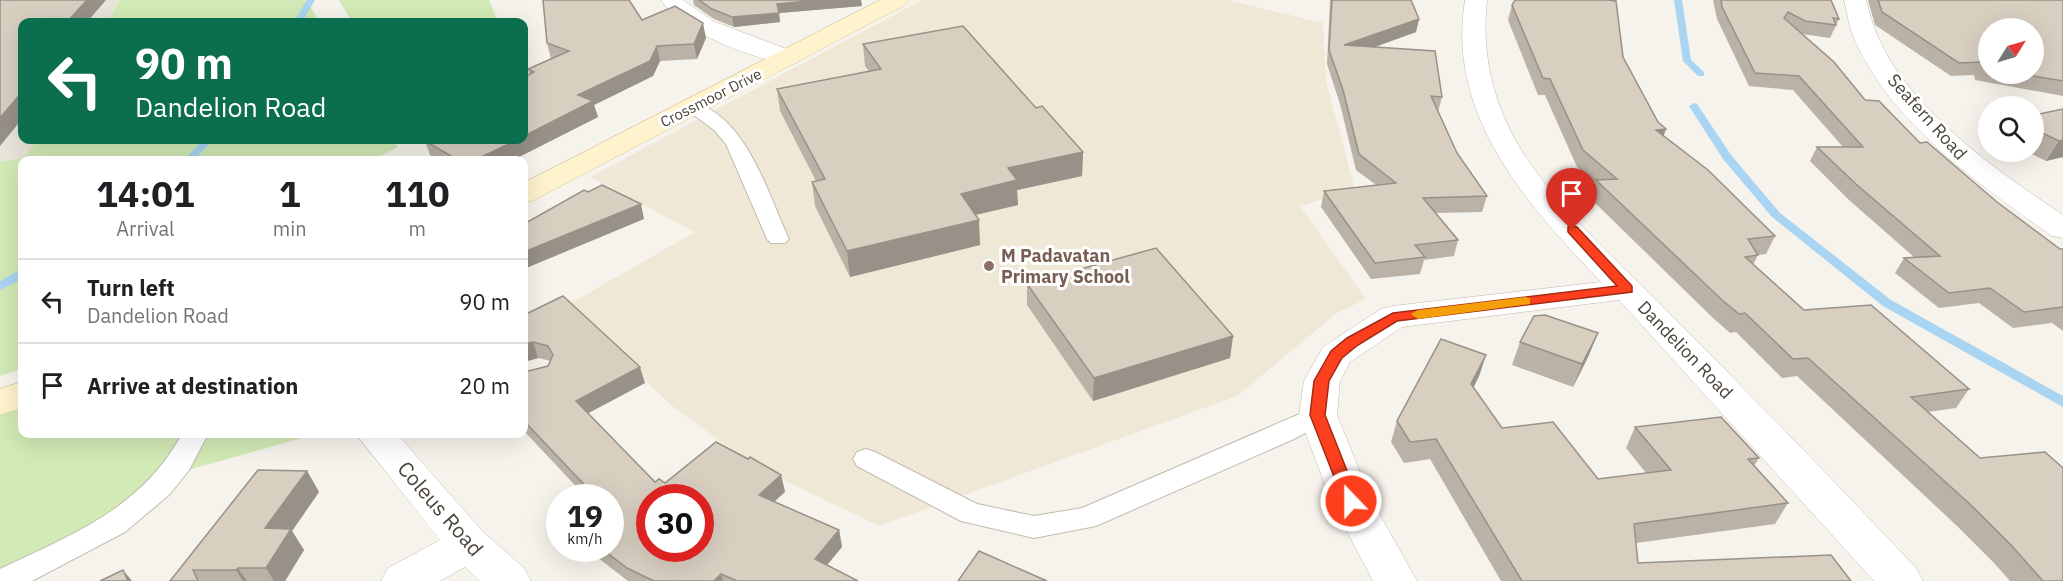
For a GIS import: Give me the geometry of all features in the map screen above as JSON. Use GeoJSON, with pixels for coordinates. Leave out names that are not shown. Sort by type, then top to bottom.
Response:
{"type":"FeatureCollection","features":[{"type":"Feature","properties":{"kind":"street"},"geometry":{"type":"LineString","coordinates":[[672,0],[674,7],[690,19],[788,58]]}},
{"type":"Feature","properties":{"kind":"street","name":"Crossmoor Drive"},"geometry":{"type":"LineString","coordinates":[[528,192],[897,0]]}},
{"type":"Feature","properties":{"kind":"street","name":"Dandelion Road"},"geometry":{"type":"LineString","coordinates":[[1476,0],[1472,43],[1476,74],[1494,125],[1545,200],[1806,476],[1900,581]]}},
{"type":"Feature","properties":{"kind":"street","name":"Seafern Road"},"geometry":{"type":"LineString","coordinates":[[1855,0],[1857,19],[1876,60],[1905,96],[1970,164],[2063,229]]}},
{"type":"Feature","properties":{"kind":"street"},"geometry":{"type":"LineString","coordinates":[[2029,206],[2063,203]]}},
{"type":"Feature","properties":{"kind":"street"},"geometry":{"type":"LineString","coordinates":[[1395,581],[1351,501],[1318,415],[1322,381],[1336,355],[1353,341],[1393,317],[1627,289]]}},
{"type":"Feature","properties":{"kind":"street"},"geometry":{"type":"LineString","coordinates":[[0,402],[18,396]]}},
{"type":"Feature","properties":{"kind":"street","name":"Coleus Road"},"geometry":{"type":"LineString","coordinates":[[378,438],[468,544],[509,581]]}},
{"type":"Feature","properties":{"kind":"street"},"geometry":{"type":"LineString","coordinates":[[403,581],[468,544]]}},
{"type":"Feature","properties":{"kind":"lane"},"geometry":{"type":"LineString","coordinates":[[692,107],[720,126],[735,142],[778,239]]}},
{"type":"Feature","properties":{"kind":"lane"},"geometry":{"type":"LineString","coordinates":[[866,459],[971,513],[1034,528],[1086,518],[1285,432],[1318,415]]}},
{"type":"Feature","properties":{"kind":"lane"},"geometry":{"type":"LineString","coordinates":[[4,581],[120,522],[150,500],[174,474],[193,438]]}},
{"type":"Feature","properties":{"kind":"shaded area"},"geometry":{"type":"Polygon","coordinates":[[[73,0],[120,0],[109,18],[18,18],[18,144],[33,144],[26,156],[0,162],[0,15],[73,0]]]}},
{"type":"Feature","properties":{"kind":"shaded area","name":"M Padavatan Primary School"},"geometry":{"type":"Polygon","coordinates":[[[922,0],[1228,0],[1323,23],[1326,81],[1355,190],[1300,206],[1366,299],[1337,313],[1237,396],[879,526],[786,481],[728,447],[671,405],[566,306],[695,232],[590,177],[922,0]]]}},
{"type":"Feature","properties":{"kind":"green space"},"geometry":{"type":"Polygon","coordinates":[[[120,0],[306,0],[317,18],[109,18],[120,0]]]}},
{"type":"Feature","properties":{"kind":"green space"},"geometry":{"type":"Polygon","coordinates":[[[339,0],[489,0],[496,18],[350,18],[339,0]]]}},
{"type":"Feature","properties":{"kind":"green space"},"geometry":{"type":"Polygon","coordinates":[[[33,144],[396,144],[398,147],[381,156],[26,156],[33,144]]]}},
{"type":"Feature","properties":{"kind":"green space"},"geometry":{"type":"Polygon","coordinates":[[[18,158],[18,370],[0,376],[0,162],[18,158]]]}},
{"type":"Feature","properties":{"kind":"green space"},"geometry":{"type":"Polygon","coordinates":[[[18,393],[18,438],[302,438],[174,474],[0,581],[0,398],[18,393]]]}},
{"type":"Feature","properties":{"kind":"building"},"geometry":{"type":"Polygon","coordinates":[[[0,0],[87,0],[71,18],[18,18],[18,97],[0,118],[0,0]]]}},
{"type":"Feature","properties":{"kind":"building"},"geometry":{"type":"Polygon","coordinates":[[[543,0],[629,0],[642,20],[675,6],[703,23],[694,44],[657,46],[650,61],[578,95],[593,101],[528,134],[528,75],[534,72],[528,69],[569,51],[547,43],[543,0]]]}},
{"type":"Feature","properties":{"kind":"building"},"geometry":{"type":"Polygon","coordinates":[[[699,0],[819,0],[777,4],[779,13],[732,17],[712,9],[699,0]]]}},
{"type":"Feature","properties":{"kind":"building"},"geometry":{"type":"Polygon","coordinates":[[[1332,0],[1411,0],[1419,19],[1344,45],[1435,51],[1442,97],[1431,96],[1457,153],[1487,196],[1423,198],[1458,240],[1415,245],[1425,257],[1375,263],[1324,191],[1396,183],[1359,154],[1343,90],[1329,50],[1332,0]]]}},
{"type":"Feature","properties":{"kind":"building"},"geometry":{"type":"Polygon","coordinates":[[[1515,0],[1616,1],[1623,57],[1658,122],[1666,129],[1656,130],[1708,170],[1775,236],[1748,239],[1758,255],[1745,257],[1804,310],[1871,305],[1969,389],[1911,397],[1980,458],[2045,452],[2063,468],[2063,581],[2043,581],[1972,506],[1808,358],[1793,359],[1745,313],[1739,314],[1722,300],[1596,180],[1617,179],[1583,150],[1550,79],[1543,78],[1512,5],[1515,0]]]}},
{"type":"Feature","properties":{"kind":"building"},"geometry":{"type":"Polygon","coordinates":[[[1721,0],[1831,0],[1839,19],[1833,18],[1836,25],[1805,21],[1788,12],[1784,18],[1834,62],[1865,100],[1879,101],[1920,143],[1927,142],[1997,202],[2063,249],[2063,307],[2024,312],[1990,288],[1949,293],[1904,258],[1940,256],[1857,185],[1817,147],[1863,147],[1799,76],[1755,73],[1722,7],[1721,0]]]}},
{"type":"Feature","properties":{"kind":"building"},"geometry":{"type":"Polygon","coordinates":[[[1878,0],[2063,0],[2063,81],[2044,78],[2044,18],[1978,18],[1978,62],[1959,63],[1882,12],[1878,0]]]}},
{"type":"Feature","properties":{"kind":"building"},"geometry":{"type":"Polygon","coordinates":[[[963,26],[1036,108],[1042,106],[1083,152],[1008,168],[1017,180],[961,194],[979,220],[847,251],[812,182],[825,179],[777,89],[881,69],[863,44],[963,26]]]}},
{"type":"Feature","properties":{"kind":"building"},"geometry":{"type":"Polygon","coordinates":[[[2063,109],[2063,140],[2059,141],[2044,134],[2044,113],[2063,109]]]}},
{"type":"Feature","properties":{"kind":"building"},"geometry":{"type":"Polygon","coordinates":[[[430,144],[509,144],[483,156],[451,156],[430,144]]]}},
{"type":"Feature","properties":{"kind":"building"},"geometry":{"type":"Polygon","coordinates":[[[602,185],[641,204],[528,250],[528,222],[584,190],[588,192],[602,185]]]}},
{"type":"Feature","properties":{"kind":"building"},"geometry":{"type":"Polygon","coordinates":[[[1156,248],[1233,336],[1094,378],[1027,284],[1156,248]]]}},
{"type":"Feature","properties":{"kind":"building"},"geometry":{"type":"Polygon","coordinates":[[[563,296],[640,367],[576,401],[655,482],[659,479],[665,483],[716,442],[748,459],[750,457],[781,475],[759,495],[839,530],[815,559],[858,581],[737,581],[721,574],[714,581],[654,581],[627,568],[619,562],[624,562],[624,484],[584,484],[528,425],[528,371],[548,366],[553,355],[548,346],[533,342],[528,343],[528,313],[563,296]]]}},
{"type":"Feature","properties":{"kind":"building"},"geometry":{"type":"Polygon","coordinates":[[[1545,315],[1598,333],[1582,364],[1520,342],[1534,316],[1545,315]]]}},
{"type":"Feature","properties":{"kind":"building"},"geometry":{"type":"Polygon","coordinates":[[[1441,339],[1486,355],[1471,384],[1502,428],[1553,422],[1598,479],[1671,470],[1635,427],[1721,417],[1759,458],[1748,459],[1788,503],[1634,524],[1638,563],[1831,555],[1851,581],[1522,581],[1436,439],[1410,442],[1397,421],[1441,339]]]}},
{"type":"Feature","properties":{"kind":"building"},"geometry":{"type":"Polygon","coordinates":[[[258,470],[307,471],[265,528],[291,529],[266,568],[193,570],[198,581],[170,581],[258,470]]]}},
{"type":"Feature","properties":{"kind":"building"},"geometry":{"type":"Polygon","coordinates":[[[979,551],[1047,581],[958,581],[979,551]]]}},
{"type":"Feature","properties":{"kind":"building"},"geometry":{"type":"Polygon","coordinates":[[[123,570],[128,581],[100,581],[123,570]]]}},
{"type":"Feature","properties":{"kind":"waterway"},"geometry":{"type":"LineString","coordinates":[[300,18],[311,0]]}},
{"type":"Feature","properties":{"kind":"waterway"},"geometry":{"type":"LineString","coordinates":[[1678,0],[1687,61],[1701,74]]}},
{"type":"Feature","properties":{"kind":"waterway"},"geometry":{"type":"LineString","coordinates":[[1694,106],[1727,157],[1776,215],[1887,303],[2063,402]]}},
{"type":"Feature","properties":{"kind":"waterway"},"geometry":{"type":"LineString","coordinates":[[193,156],[204,144]]}},
{"type":"Feature","properties":{"kind":"waterway"},"geometry":{"type":"LineString","coordinates":[[0,286],[18,276]]}},
{"type":"Feature","properties":{"kind":"slow traffic"},"geometry":{"type":"LineString","coordinates":[[1418,314],[1525,301]]}},
{"type":"Feature","properties":{"kind":"place","name":"M Padavatan Primary School"},"geometry":{"type":"Point","coordinates":[989,266]}},
{"type":"Feature","properties":{"kind":"route"},"geometry":{"type":"LineString","coordinates":[[1351,501],[1318,415],[1322,381],[1336,355],[1353,341],[1393,317],[1627,289],[1572,230]]}}]}
